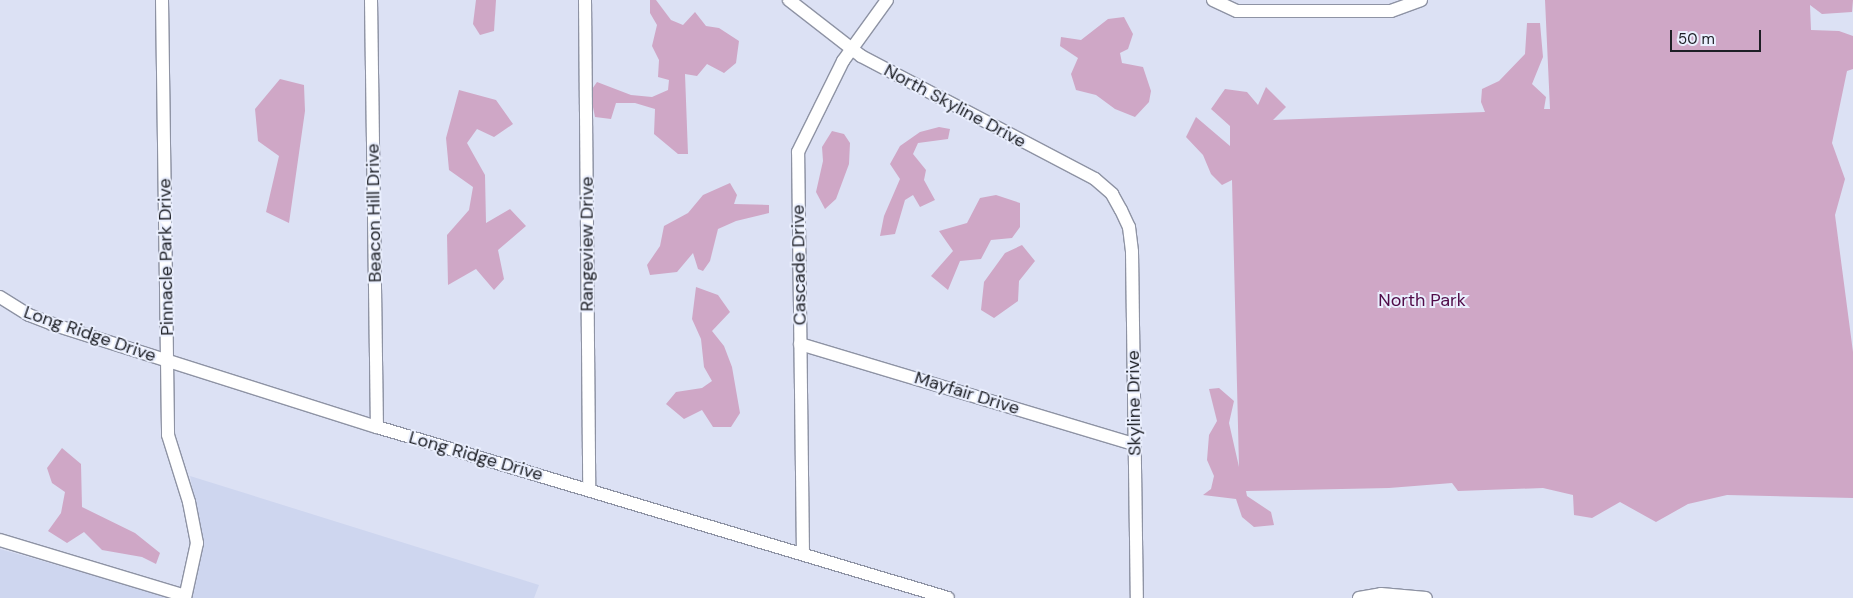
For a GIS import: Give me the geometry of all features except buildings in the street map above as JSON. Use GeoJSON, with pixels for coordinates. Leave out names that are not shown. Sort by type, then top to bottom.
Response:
{"type":"FeatureCollection","features":[{"type":"Feature","properties":{"kind":"street","name":"Pinnacle Park Drive"},"geometry":{"type":"LineString","coordinates":[[162,0],[168,435],[189,502],[197,543],[185,597]]}},
{"type":"Feature","properties":{"kind":"street","name":"Beacon Hill Drive"},"geometry":{"type":"LineString","coordinates":[[371,0],[377,427]]}},
{"type":"Feature","properties":{"kind":"street","name":"Rangeview Drive"},"geometry":{"type":"LineString","coordinates":[[586,0],[589,489]]}},
{"type":"Feature","properties":{"kind":"street","name":"North Skyline Drive"},"geometry":{"type":"LineString","coordinates":[[789,0],[850,49],[969,115],[1095,178],[1112,194],[1122,210]]}},
{"type":"Feature","properties":{"kind":"street","name":"Cascade Drive"},"geometry":{"type":"LineString","coordinates":[[803,554],[798,152],[850,49],[887,0]]}},
{"type":"Feature","properties":{"kind":"street"},"geometry":{"type":"LineString","coordinates":[[1213,0],[1236,11],[1391,11],[1421,0]]}},
{"type":"Feature","properties":{"kind":"street","name":"Skyline Drive"},"geometry":{"type":"LineString","coordinates":[[1122,210],[1129,228],[1132,252],[1137,598]]}},
{"type":"Feature","properties":{"kind":"street","name":"Long Ridge Drive"},"geometry":{"type":"LineString","coordinates":[[3,300],[52,324],[377,427],[948,598]]}},
{"type":"Feature","properties":{"kind":"street","name":"Mayfair Drive"},"geometry":{"type":"LineString","coordinates":[[800,344],[1134,444]]}},
{"type":"Feature","properties":{"kind":"street"},"geometry":{"type":"LineString","coordinates":[[0,540],[185,597]]}},
{"type":"Feature","properties":{"kind":"street"},"geometry":{"type":"LineString","coordinates":[[1359,598],[1381,594],[1426,598]]}},
{"type":"Feature","properties":{"kind":"shaded area"},"geometry":{"type":"Polygon","coordinates":[[[190,476],[539,585],[534,598],[191,598],[203,544],[190,476]]]}},
{"type":"Feature","properties":{"kind":"shaded area"},"geometry":{"type":"Polygon","coordinates":[[[0,549],[173,598],[0,598],[0,549]]]}},
{"type":"Feature","properties":{"kind":"green space"},"geometry":{"type":"Polygon","coordinates":[[[476,0],[496,0],[494,31],[480,35],[473,24],[476,0]]]}},
{"type":"Feature","properties":{"kind":"green space"},"geometry":{"type":"Polygon","coordinates":[[[650,0],[656,0],[671,20],[683,25],[695,12],[706,26],[719,28],[739,41],[736,63],[724,73],[707,64],[697,76],[685,74],[688,154],[678,154],[654,134],[655,109],[635,103],[616,103],[611,119],[595,117],[590,92],[597,82],[631,95],[652,97],[668,90],[669,80],[658,77],[659,60],[652,46],[657,25],[650,13],[650,0]]]}},
{"type":"Feature","properties":{"kind":"green space","name":"North Park"},"geometry":{"type":"Polygon","coordinates":[[[1545,0],[1853,0],[1852,12],[1822,14],[1810,5],[1811,30],[1839,31],[1853,36],[1853,69],[1847,71],[1832,143],[1845,179],[1835,215],[1853,352],[1853,498],[1727,495],[1688,504],[1656,522],[1620,502],[1592,518],[1574,515],[1573,495],[1543,488],[1458,491],[1452,483],[1389,488],[1246,491],[1247,496],[1271,512],[1274,525],[1254,527],[1242,517],[1236,499],[1203,495],[1211,489],[1214,476],[1207,460],[1209,435],[1217,421],[1209,389],[1219,388],[1234,401],[1229,423],[1239,467],[1232,180],[1222,185],[1211,174],[1203,155],[1186,137],[1196,117],[1230,146],[1230,126],[1211,109],[1225,89],[1247,92],[1258,105],[1266,87],[1286,107],[1273,120],[1485,112],[1481,102],[1482,89],[1499,81],[1525,54],[1527,23],[1540,23],[1543,57],[1532,84],[1546,97],[1544,109],[1550,109],[1545,0]]]}},
{"type":"Feature","properties":{"kind":"green space"},"geometry":{"type":"Polygon","coordinates":[[[1124,17],[1133,34],[1128,49],[1120,53],[1122,63],[1143,67],[1151,91],[1149,102],[1135,117],[1115,109],[1096,95],[1076,90],[1071,74],[1078,58],[1060,46],[1061,37],[1081,40],[1108,19],[1124,17]]]}},
{"type":"Feature","properties":{"kind":"green space"},"geometry":{"type":"Polygon","coordinates":[[[280,79],[304,85],[305,111],[289,223],[266,212],[279,156],[258,141],[255,109],[280,79]]]}},
{"type":"Feature","properties":{"kind":"green space"},"geometry":{"type":"Polygon","coordinates":[[[459,90],[496,100],[513,124],[494,137],[477,129],[467,143],[485,175],[486,223],[510,209],[526,226],[498,250],[504,279],[494,290],[476,269],[448,285],[447,235],[469,210],[473,187],[449,170],[446,138],[459,90]]]}},
{"type":"Feature","properties":{"kind":"green space"},"geometry":{"type":"Polygon","coordinates":[[[939,127],[950,129],[948,139],[918,143],[913,154],[926,170],[924,180],[935,200],[920,207],[913,195],[905,200],[895,234],[880,236],[884,216],[900,179],[890,164],[900,146],[920,132],[939,127]]]}},
{"type":"Feature","properties":{"kind":"green space"},"geometry":{"type":"Polygon","coordinates":[[[832,131],[844,134],[850,143],[849,164],[836,199],[825,209],[816,192],[823,161],[822,147],[832,131]]]}},
{"type":"Feature","properties":{"kind":"green space"},"geometry":{"type":"Polygon","coordinates":[[[730,183],[737,195],[734,204],[769,205],[769,213],[736,221],[718,229],[710,261],[703,271],[698,269],[693,253],[677,272],[650,275],[647,265],[660,246],[664,226],[688,213],[703,195],[730,183]]]}},
{"type":"Feature","properties":{"kind":"green space"},"geometry":{"type":"Polygon","coordinates":[[[996,195],[1020,203],[1020,227],[1012,238],[991,240],[981,259],[960,261],[948,290],[931,276],[953,251],[939,231],[967,223],[980,198],[996,195]]]}},
{"type":"Feature","properties":{"kind":"green space"},"geometry":{"type":"Polygon","coordinates":[[[1022,245],[1035,261],[1019,281],[1018,301],[994,318],[981,310],[984,282],[1005,253],[1022,245]]]}},
{"type":"Feature","properties":{"kind":"green space"},"geometry":{"type":"Polygon","coordinates":[[[696,287],[718,295],[730,312],[712,331],[724,346],[732,367],[740,413],[731,427],[713,427],[702,410],[684,419],[666,404],[676,392],[702,388],[712,381],[704,367],[701,339],[692,319],[696,287]]]}},
{"type":"Feature","properties":{"kind":"green space"},"geometry":{"type":"Polygon","coordinates":[[[62,448],[81,464],[82,507],[135,533],[160,553],[156,564],[142,557],[102,550],[84,532],[67,543],[48,531],[61,513],[65,492],[52,483],[47,468],[62,448]]]}}]}
